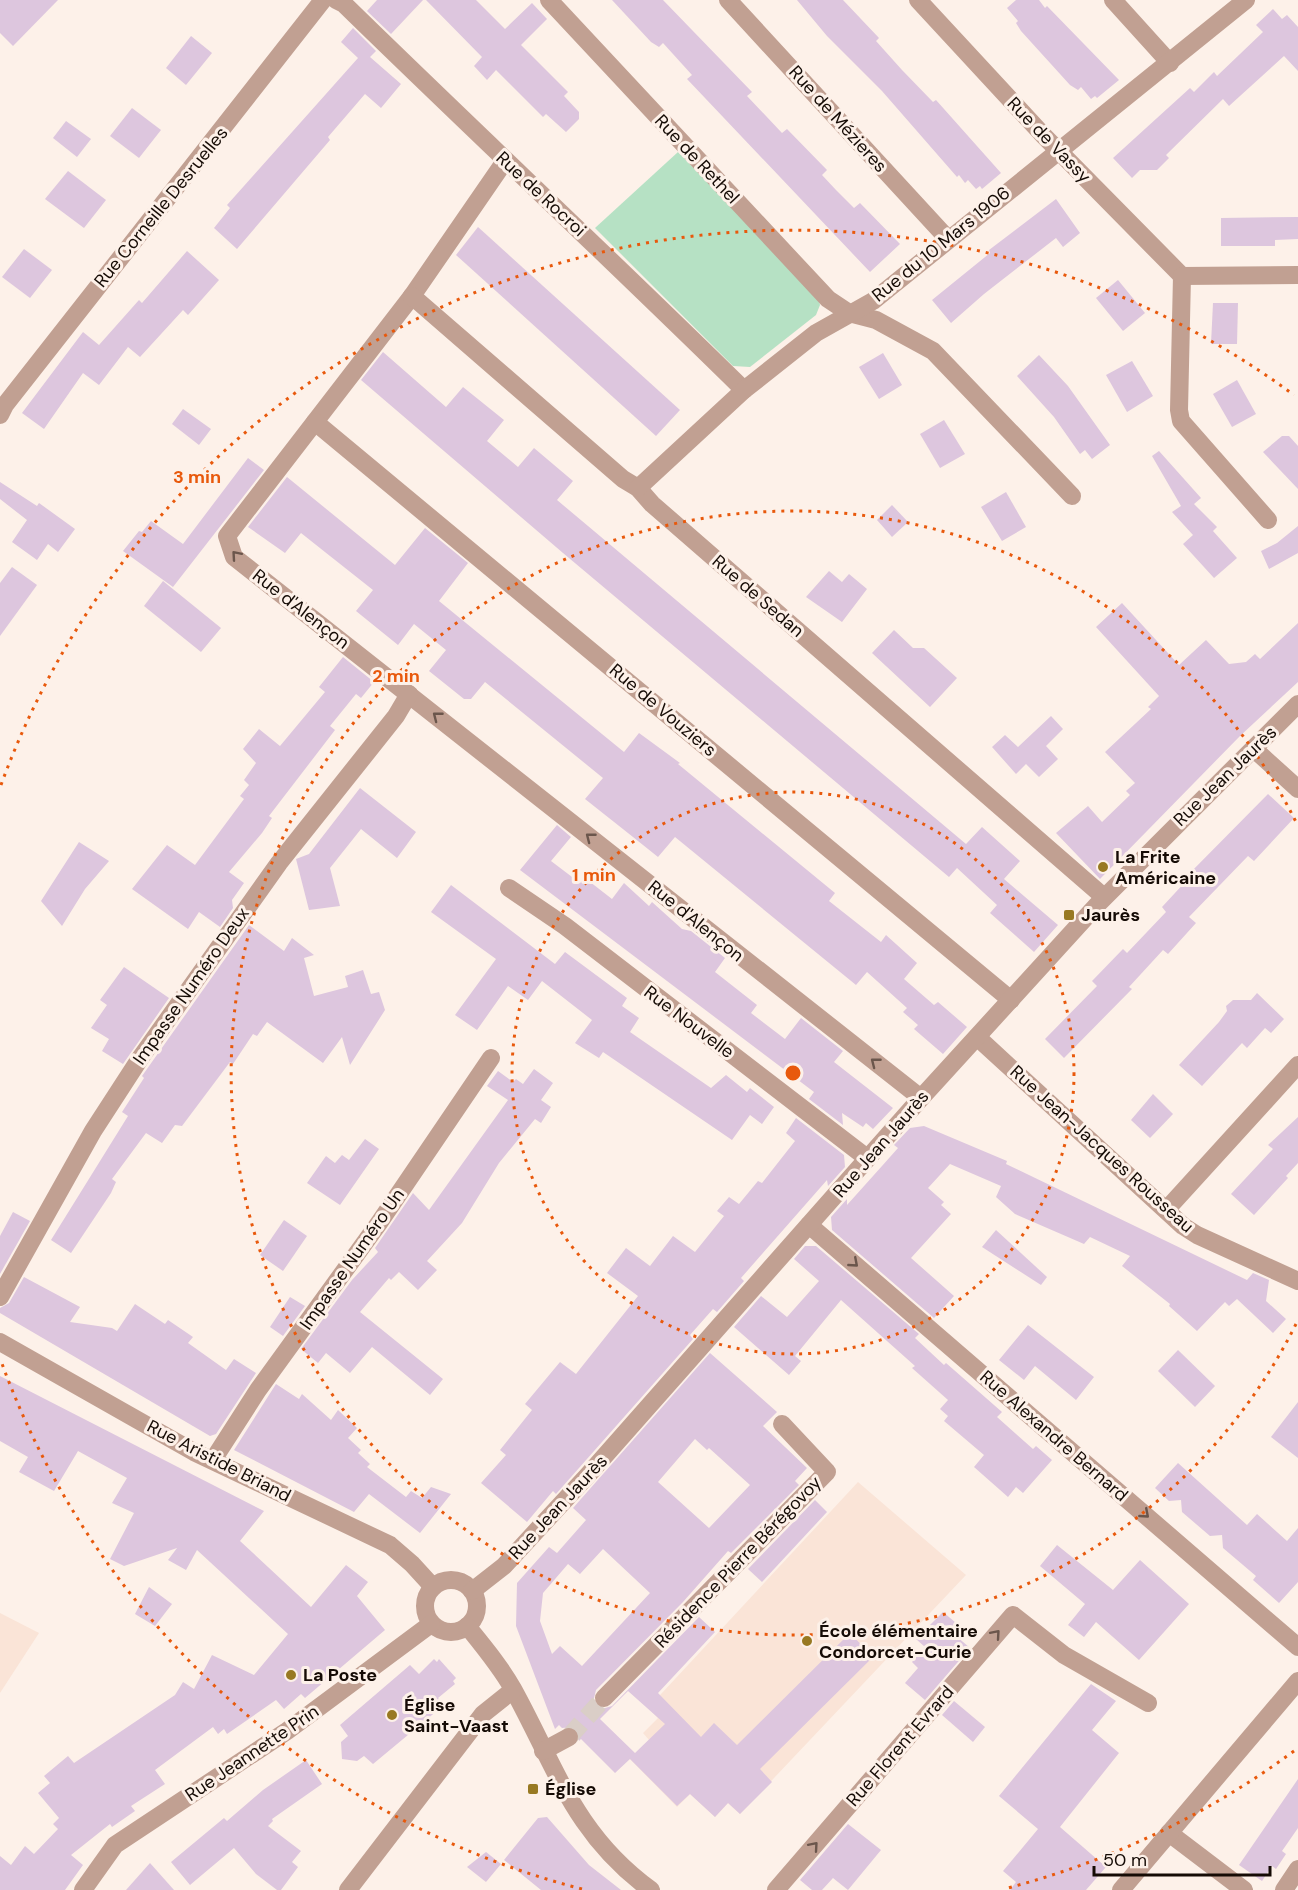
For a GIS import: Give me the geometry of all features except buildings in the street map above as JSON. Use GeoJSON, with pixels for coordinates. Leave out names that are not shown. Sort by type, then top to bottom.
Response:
{"type":"FeatureCollection","features":[{"type":"Feature","properties":{"kind":"street","name":"Rue Corneille Desruelles"},"geometry":{"type":"LineString","coordinates":[[0,415],[12,396],[323,0]]}},
{"type":"Feature","properties":{"kind":"street","name":"Rue de Rocroi"},"geometry":{"type":"LineString","coordinates":[[336,0],[344,4],[505,161],[583,232],[744,390]]}},
{"type":"Feature","properties":{"kind":"street","name":"Rue de Rethel"},"geometry":{"type":"LineString","coordinates":[[549,0],[828,298],[849,313],[876,321],[933,351],[1072,496]]}},
{"type":"Feature","properties":{"kind":"street","name":"Rue de Mézieres"},"geometry":{"type":"LineString","coordinates":[[728,0],[948,239]]}},
{"type":"Feature","properties":{"kind":"street","name":"Rue de Vassy"},"geometry":{"type":"LineString","coordinates":[[918,0],[1059,151],[1182,276]]}},
{"type":"Feature","properties":{"kind":"street"},"geometry":{"type":"LineString","coordinates":[[1113,0],[1170,63]]}},
{"type":"Feature","properties":{"kind":"street","name":"Rue du 10 Mars 1906"},"geometry":{"type":"LineString","coordinates":[[638,488],[744,390],[816,333],[873,301],[1246,0]]}},
{"type":"Feature","properties":{"kind":"street","name":"Rue d'Alençon"},"geometry":{"type":"LineString","coordinates":[[505,161],[412,296],[227,536],[228,547],[234,557],[921,1098]]}},
{"type":"Feature","properties":{"kind":"street"},"geometry":{"type":"LineString","coordinates":[[1268,520],[1181,421],[1182,276],[1298,275]]}},
{"type":"Feature","properties":{"kind":"street","name":"Rue de Sedan"},"geometry":{"type":"LineString","coordinates":[[412,296],[622,479],[638,488],[661,511],[1104,897]]}},
{"type":"Feature","properties":{"kind":"street","name":"Rue de Vouziers"},"geometry":{"type":"LineString","coordinates":[[315,422],[1011,1000]]}},
{"type":"Feature","properties":{"kind":"street","name":"Impasse Numéro Deux"},"geometry":{"type":"LineString","coordinates":[[0,1297],[93,1131],[141,1057],[279,862],[396,716],[409,694]]}},
{"type":"Feature","properties":{"kind":"street","name":"Rue Jean Jaurès"},"geometry":{"type":"LineString","coordinates":[[472,1591],[504,1566],[587,1476],[867,1158],[1104,897],[1298,704]]}},
{"type":"Feature","properties":{"kind":"street"},"geometry":{"type":"LineString","coordinates":[[1254,749],[1298,789]]}},
{"type":"Feature","properties":{"kind":"street","name":"Rue Nouvelle"},"geometry":{"type":"LineString","coordinates":[[509,888],[565,926],[867,1158]]}},
{"type":"Feature","properties":{"kind":"street","name":"Rue Jean-Jacques Rousseau"},"geometry":{"type":"LineString","coordinates":[[977,1037],[1197,1235],[1298,1281]]}},
{"type":"Feature","properties":{"kind":"street","name":"Impasse Numéro Un"},"geometry":{"type":"LineString","coordinates":[[213,1460],[258,1390],[379,1223],[491,1058]]}},
{"type":"Feature","properties":{"kind":"street"},"geometry":{"type":"LineString","coordinates":[[1167,1209],[1298,1065]]}},
{"type":"Feature","properties":{"kind":"street","name":"Rue Alexandre Bernard"},"geometry":{"type":"LineString","coordinates":[[809,1225],[1298,1647]]}},
{"type":"Feature","properties":{"kind":"street","name":"Rue Aristide Briand"},"geometry":{"type":"LineString","coordinates":[[0,1342],[194,1452],[390,1545],[433,1587]]}},
{"type":"Feature","properties":{"kind":"street","name":"Résidence Pierre Bérégovoy"},"geometry":{"type":"LineString","coordinates":[[604,1698],[826,1472],[782,1424]]}},
{"type":"Feature","properties":{"kind":"street"},"geometry":{"type":"LineString","coordinates":[[458,1581],[472,1591],[477,1606],[476,1614],[467,1626],[453,1632],[438,1629],[431,1624],[424,1605],[433,1587],[440,1582],[458,1581]]}},
{"type":"Feature","properties":{"kind":"street","name":"Rue Florent Evrard"},"geometry":{"type":"LineString","coordinates":[[776,1890],[1013,1615],[1064,1655],[1148,1703]]}},
{"type":"Feature","properties":{"kind":"street","name":"Rue Jeannette Prin"},"geometry":{"type":"LineString","coordinates":[[84,1890],[115,1845],[287,1731],[431,1624]]}},
{"type":"Feature","properties":{"kind":"street"},"geometry":{"type":"LineString","coordinates":[[467,1626],[494,1659],[513,1690],[543,1751],[585,1825],[628,1874],[651,1890]]}},
{"type":"Feature","properties":{"kind":"street"},"geometry":{"type":"LineString","coordinates":[[1121,1890],[1298,1681]]}},
{"type":"Feature","properties":{"kind":"street"},"geometry":{"type":"LineString","coordinates":[[348,1890],[483,1714],[513,1690]]}},
{"type":"Feature","properties":{"kind":"street"},"geometry":{"type":"LineString","coordinates":[[543,1751],[569,1737]]}},
{"type":"Feature","properties":{"kind":"street"},"geometry":{"type":"LineString","coordinates":[[1169,1833],[1244,1890]]}},
{"type":"Feature","properties":{"kind":"street"},"geometry":{"type":"LineString","coordinates":[[1284,1890],[1298,1869]]}},
{"type":"Feature","properties":{"kind":"shaded area","name":"École élémentaire Condorcet-Curie"},"geometry":{"type":"Polygon","coordinates":[[[858,1482],[966,1575],[740,1814],[728,1803],[715,1817],[690,1794],[677,1807],[630,1759],[649,1740],[643,1733],[658,1718],[648,1708],[858,1482]]]}},
{"type":"Feature","properties":{"kind":"shaded area"},"geometry":{"type":"Polygon","coordinates":[[[0,1613],[39,1633],[0,1693],[0,1613]]]}},
{"type":"Feature","properties":{"kind":"green space"},"geometry":{"type":"Polygon","coordinates":[[[678,152],[818,296],[820,305],[816,315],[750,367],[733,366],[595,228],[678,152]]]}},
{"type":"Feature","properties":{"kind":"tunnel"},"geometry":{"type":"LineString","coordinates":[[569,1737],[604,1698]]}},
{"type":"Feature","properties":{"kind":"place","name":"La Frite Américaine"},"geometry":{"type":"Point","coordinates":[1103,867]}},
{"type":"Feature","properties":{"kind":"place","name":"Jaurès"},"geometry":{"type":"Point","coordinates":[1069,915]}},
{"type":"Feature","properties":{"kind":"place","name":"École élémentaire Condorcet-Curie"},"geometry":{"type":"Point","coordinates":[807,1641]}},
{"type":"Feature","properties":{"kind":"place","name":"La Poste"},"geometry":{"type":"Point","coordinates":[291,1675]}},
{"type":"Feature","properties":{"kind":"place","name":"Église Saint-Vaast"},"geometry":{"type":"Point","coordinates":[392,1715]}},
{"type":"Feature","properties":{"kind":"place","name":"Église"},"geometry":{"type":"Point","coordinates":[533,1789]}}]}
